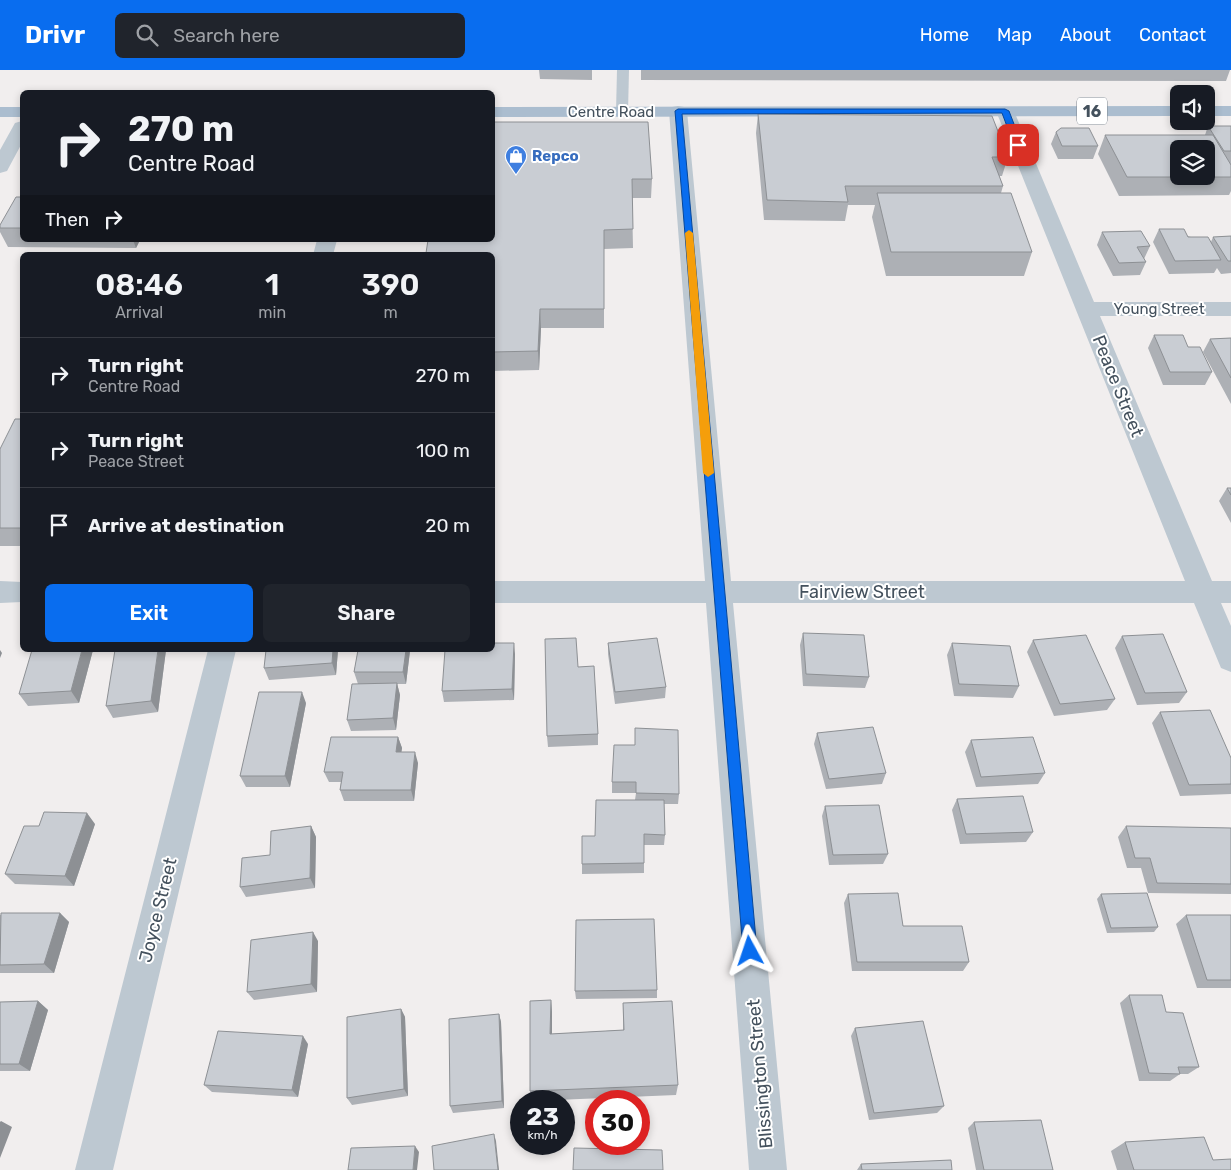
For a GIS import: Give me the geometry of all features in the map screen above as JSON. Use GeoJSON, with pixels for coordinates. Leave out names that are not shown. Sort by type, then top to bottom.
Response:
{"type":"FeatureCollection","features":[{"type":"Feature","properties":{"kind":"main road","name":"Centre Road"},"geometry":{"type":"LineString","coordinates":[[495,112],[1170,111]]}},
{"type":"Feature","properties":{"kind":"main road"},"geometry":{"type":"LineString","coordinates":[[1215,111],[1231,111]]}},
{"type":"Feature","properties":{"kind":"main road"},"geometry":{"type":"LineString","coordinates":[[0,112],[20,112]]}},
{"type":"Feature","properties":{"kind":"street","name":"Blissington Street"},"geometry":{"type":"LineString","coordinates":[[678,111],[768,1170]]}},
{"type":"Feature","properties":{"kind":"street","name":"Peace Street"},"geometry":{"type":"LineString","coordinates":[[1005,111],[1231,660]]}},
{"type":"Feature","properties":{"kind":"street"},"geometry":{"type":"LineString","coordinates":[[0,167],[20,131]]}},
{"type":"Feature","properties":{"kind":"street","name":"Young Street"},"geometry":{"type":"LineString","coordinates":[[1086,309],[1231,309]]}},
{"type":"Feature","properties":{"kind":"street"},"geometry":{"type":"LineString","coordinates":[[0,592],[20,592]]}},
{"type":"Feature","properties":{"kind":"street","name":"Fairview Street"},"geometry":{"type":"LineString","coordinates":[[495,592],[1231,592]]}},
{"type":"Feature","properties":{"kind":"street","name":"Joyce Street"},"geometry":{"type":"LineString","coordinates":[[94,1170],[222,652]]}},
{"type":"Feature","properties":{"kind":"lane"},"geometry":{"type":"LineString","coordinates":[[622,112],[623,70]]}},
{"type":"Feature","properties":{"kind":"building"},"geometry":{"type":"Polygon","coordinates":[[[758,114],[992,116],[1008,157],[992,157],[1003,186],[845,186],[848,202],[767,200],[758,114]]]}},
{"type":"Feature","properties":{"kind":"building"},"geometry":{"type":"Polygon","coordinates":[[[495,122],[648,122],[652,179],[632,179],[633,229],[604,230],[604,309],[540,309],[538,351],[495,352],[495,252],[426,252],[428,242],[495,242],[495,122]]]}},
{"type":"Feature","properties":{"kind":"building"},"geometry":{"type":"Polygon","coordinates":[[[1215,126],[1231,126],[1231,151],[1224,151],[1211,130],[1215,130],[1215,126]]]}},
{"type":"Feature","properties":{"kind":"building"},"geometry":{"type":"Polygon","coordinates":[[[1061,128],[1089,128],[1098,146],[1062,146],[1056,132],[1061,128]]]}},
{"type":"Feature","properties":{"kind":"building"},"geometry":{"type":"Polygon","coordinates":[[[1105,135],[1213,135],[1231,165],[1231,177],[1215,177],[1215,140],[1170,140],[1170,177],[1127,177],[1105,135]]]}},
{"type":"Feature","properties":{"kind":"building"},"geometry":{"type":"Polygon","coordinates":[[[877,193],[1011,193],[1032,252],[891,252],[877,193]]]}},
{"type":"Feature","properties":{"kind":"building"},"geometry":{"type":"Polygon","coordinates":[[[16,197],[20,197],[20,228],[0,228],[16,197]]]}},
{"type":"Feature","properties":{"kind":"building"},"geometry":{"type":"Polygon","coordinates":[[[1159,229],[1184,229],[1188,237],[1208,237],[1221,260],[1175,261],[1159,229]]]}},
{"type":"Feature","properties":{"kind":"building"},"geometry":{"type":"Polygon","coordinates":[[[1141,231],[1150,246],[1137,247],[1146,262],[1119,263],[1102,232],[1141,231]]]}},
{"type":"Feature","properties":{"kind":"building"},"geometry":{"type":"Polygon","coordinates":[[[1231,236],[1231,261],[1228,261],[1213,237],[1231,236]]]}},
{"type":"Feature","properties":{"kind":"building"},"geometry":{"type":"Polygon","coordinates":[[[1154,335],[1183,335],[1188,347],[1200,347],[1212,372],[1170,372],[1154,335]]]}},
{"type":"Feature","properties":{"kind":"building"},"geometry":{"type":"Polygon","coordinates":[[[1231,338],[1231,378],[1210,339],[1231,338]]]}},
{"type":"Feature","properties":{"kind":"building"},"geometry":{"type":"Polygon","coordinates":[[[15,419],[20,419],[20,528],[0,528],[0,449],[15,419]]]}},
{"type":"Feature","properties":{"kind":"building"},"geometry":{"type":"Polygon","coordinates":[[[803,633],[864,635],[869,677],[806,674],[803,633]]]}},
{"type":"Feature","properties":{"kind":"building"},"geometry":{"type":"Polygon","coordinates":[[[1163,634],[1187,692],[1145,693],[1122,636],[1163,634]]]}},
{"type":"Feature","properties":{"kind":"building"},"geometry":{"type":"Polygon","coordinates":[[[1086,635],[1115,699],[1060,704],[1033,640],[1086,635]]]}},
{"type":"Feature","properties":{"kind":"building"},"geometry":{"type":"Polygon","coordinates":[[[576,638],[578,667],[594,666],[598,734],[547,736],[545,639],[576,638]]]}},
{"type":"Feature","properties":{"kind":"building"},"geometry":{"type":"Polygon","coordinates":[[[657,638],[666,687],[615,692],[608,643],[657,638]]]}},
{"type":"Feature","properties":{"kind":"building"},"geometry":{"type":"Polygon","coordinates":[[[495,643],[514,643],[512,689],[442,691],[445,652],[495,652],[495,643]]]}},
{"type":"Feature","properties":{"kind":"building"},"geometry":{"type":"Polygon","coordinates":[[[952,643],[1010,646],[1019,686],[959,684],[952,643]]]}},
{"type":"Feature","properties":{"kind":"building"},"geometry":{"type":"Polygon","coordinates":[[[31,652],[81,652],[71,691],[19,694],[31,652]]]}},
{"type":"Feature","properties":{"kind":"building"},"geometry":{"type":"Polygon","coordinates":[[[115,652],[158,652],[151,701],[106,706],[115,652]]]}},
{"type":"Feature","properties":{"kind":"building"},"geometry":{"type":"Polygon","coordinates":[[[266,652],[333,652],[332,663],[264,668],[266,652]]]}},
{"type":"Feature","properties":{"kind":"building"},"geometry":{"type":"Polygon","coordinates":[[[358,652],[406,652],[403,672],[354,672],[358,652]]]}},
{"type":"Feature","properties":{"kind":"building"},"geometry":{"type":"Polygon","coordinates":[[[397,683],[393,718],[347,720],[352,684],[397,683]]]}},
{"type":"Feature","properties":{"kind":"building"},"geometry":{"type":"Polygon","coordinates":[[[259,692],[302,692],[285,776],[240,776],[259,692]]]}},
{"type":"Feature","properties":{"kind":"building"},"geometry":{"type":"Polygon","coordinates":[[[1210,710],[1231,758],[1231,784],[1189,785],[1160,712],[1210,710]]]}},
{"type":"Feature","properties":{"kind":"building"},"geometry":{"type":"Polygon","coordinates":[[[873,727],[886,773],[829,779],[817,733],[873,727]]]}},
{"type":"Feature","properties":{"kind":"building"},"geometry":{"type":"Polygon","coordinates":[[[635,728],[678,730],[679,794],[636,793],[636,782],[612,782],[614,745],[635,745],[635,728]]]}},
{"type":"Feature","properties":{"kind":"building"},"geometry":{"type":"Polygon","coordinates":[[[331,737],[398,737],[396,752],[415,752],[411,790],[340,790],[343,772],[324,772],[331,737]]]}},
{"type":"Feature","properties":{"kind":"building"},"geometry":{"type":"Polygon","coordinates":[[[1033,737],[1045,773],[981,777],[971,740],[1033,737]]]}},
{"type":"Feature","properties":{"kind":"building"},"geometry":{"type":"Polygon","coordinates":[[[1023,796],[1033,832],[966,834],[957,799],[1023,796]]]}},
{"type":"Feature","properties":{"kind":"building"},"geometry":{"type":"Polygon","coordinates":[[[596,800],[664,800],[665,835],[644,834],[644,863],[582,864],[582,836],[595,836],[596,800]]]}},
{"type":"Feature","properties":{"kind":"building"},"geometry":{"type":"Polygon","coordinates":[[[879,805],[888,854],[833,855],[825,806],[879,805]]]}},
{"type":"Feature","properties":{"kind":"building"},"geometry":{"type":"Polygon","coordinates":[[[44,812],[87,813],[65,876],[5,874],[24,826],[39,826],[44,812]]]}},
{"type":"Feature","properties":{"kind":"building"},"geometry":{"type":"Polygon","coordinates":[[[311,826],[310,878],[240,887],[242,858],[270,855],[271,831],[311,826]]]}},
{"type":"Feature","properties":{"kind":"building"},"geometry":{"type":"Polygon","coordinates":[[[1126,826],[1231,828],[1231,884],[1157,883],[1150,858],[1135,858],[1126,826]]]}},
{"type":"Feature","properties":{"kind":"building"},"geometry":{"type":"Polygon","coordinates":[[[898,893],[903,926],[962,926],[969,962],[857,962],[848,894],[898,893]]]}},
{"type":"Feature","properties":{"kind":"building"},"geometry":{"type":"Polygon","coordinates":[[[1147,893],[1158,927],[1111,928],[1101,894],[1147,893]]]}},
{"type":"Feature","properties":{"kind":"building"},"geometry":{"type":"Polygon","coordinates":[[[1,913],[60,913],[44,964],[0,965],[1,913]]]}},
{"type":"Feature","properties":{"kind":"building"},"geometry":{"type":"Polygon","coordinates":[[[1186,915],[1231,915],[1231,980],[1207,980],[1186,915]]]}},
{"type":"Feature","properties":{"kind":"building"},"geometry":{"type":"Polygon","coordinates":[[[654,919],[657,990],[575,991],[576,920],[654,919]]]}},
{"type":"Feature","properties":{"kind":"building"},"geometry":{"type":"Polygon","coordinates":[[[313,932],[311,984],[247,992],[251,940],[313,932]]]}},
{"type":"Feature","properties":{"kind":"building"},"geometry":{"type":"Polygon","coordinates":[[[1129,995],[1162,995],[1166,1012],[1183,1013],[1199,1067],[1178,1067],[1180,1074],[1149,1073],[1129,995]]]}},
{"type":"Feature","properties":{"kind":"building"},"geometry":{"type":"Polygon","coordinates":[[[551,1000],[550,1034],[624,1030],[623,1003],[672,1001],[678,1085],[530,1090],[530,1001],[551,1000]]]}},
{"type":"Feature","properties":{"kind":"building"},"geometry":{"type":"Polygon","coordinates":[[[38,1001],[19,1064],[0,1064],[0,1002],[38,1001]]]}},
{"type":"Feature","properties":{"kind":"building"},"geometry":{"type":"Polygon","coordinates":[[[401,1009],[404,1089],[347,1098],[347,1017],[401,1009]]]}},
{"type":"Feature","properties":{"kind":"building"},"geometry":{"type":"Polygon","coordinates":[[[499,1014],[502,1101],[450,1106],[449,1019],[499,1014]]]}},
{"type":"Feature","properties":{"kind":"building"},"geometry":{"type":"Polygon","coordinates":[[[923,1021],[944,1106],[874,1113],[855,1028],[923,1021]]]}},
{"type":"Feature","properties":{"kind":"building"},"geometry":{"type":"Polygon","coordinates":[[[218,1031],[303,1036],[292,1090],[204,1085],[218,1031]]]}},
{"type":"Feature","properties":{"kind":"building"},"geometry":{"type":"Polygon","coordinates":[[[1041,1120],[1053,1170],[984,1170],[974,1122],[1041,1120]]]}},
{"type":"Feature","properties":{"kind":"building"},"geometry":{"type":"Polygon","coordinates":[[[494,1134],[498,1170],[434,1170],[432,1146],[494,1134]]]}},
{"type":"Feature","properties":{"kind":"building"},"geometry":{"type":"Polygon","coordinates":[[[1204,1137],[1213,1160],[1231,1159],[1231,1170],[1134,1170],[1125,1142],[1204,1137]]]}},
{"type":"Feature","properties":{"kind":"building"},"geometry":{"type":"Polygon","coordinates":[[[415,1146],[413,1170],[348,1170],[351,1148],[415,1146]]]}},
{"type":"Feature","properties":{"kind":"building"},"geometry":{"type":"Polygon","coordinates":[[[575,1148],[585,1148],[585,1155],[650,1155],[650,1150],[662,1150],[663,1170],[573,1170],[575,1148]]]}},
{"type":"Feature","properties":{"kind":"building"},"geometry":{"type":"Polygon","coordinates":[[[951,1160],[952,1170],[862,1170],[861,1164],[951,1160]]]}},
{"type":"Feature","properties":{"kind":"slow traffic"},"geometry":{"type":"LineString","coordinates":[[689,233],[708,473]]}},
{"type":"Feature","properties":{"kind":"place","name":"Repco"},"geometry":{"type":"Point","coordinates":[516,175]}},
{"type":"Feature","properties":{"kind":"route"},"geometry":{"type":"LineString","coordinates":[[750,951],[678,111],[1005,111],[1018,145]]}}]}
